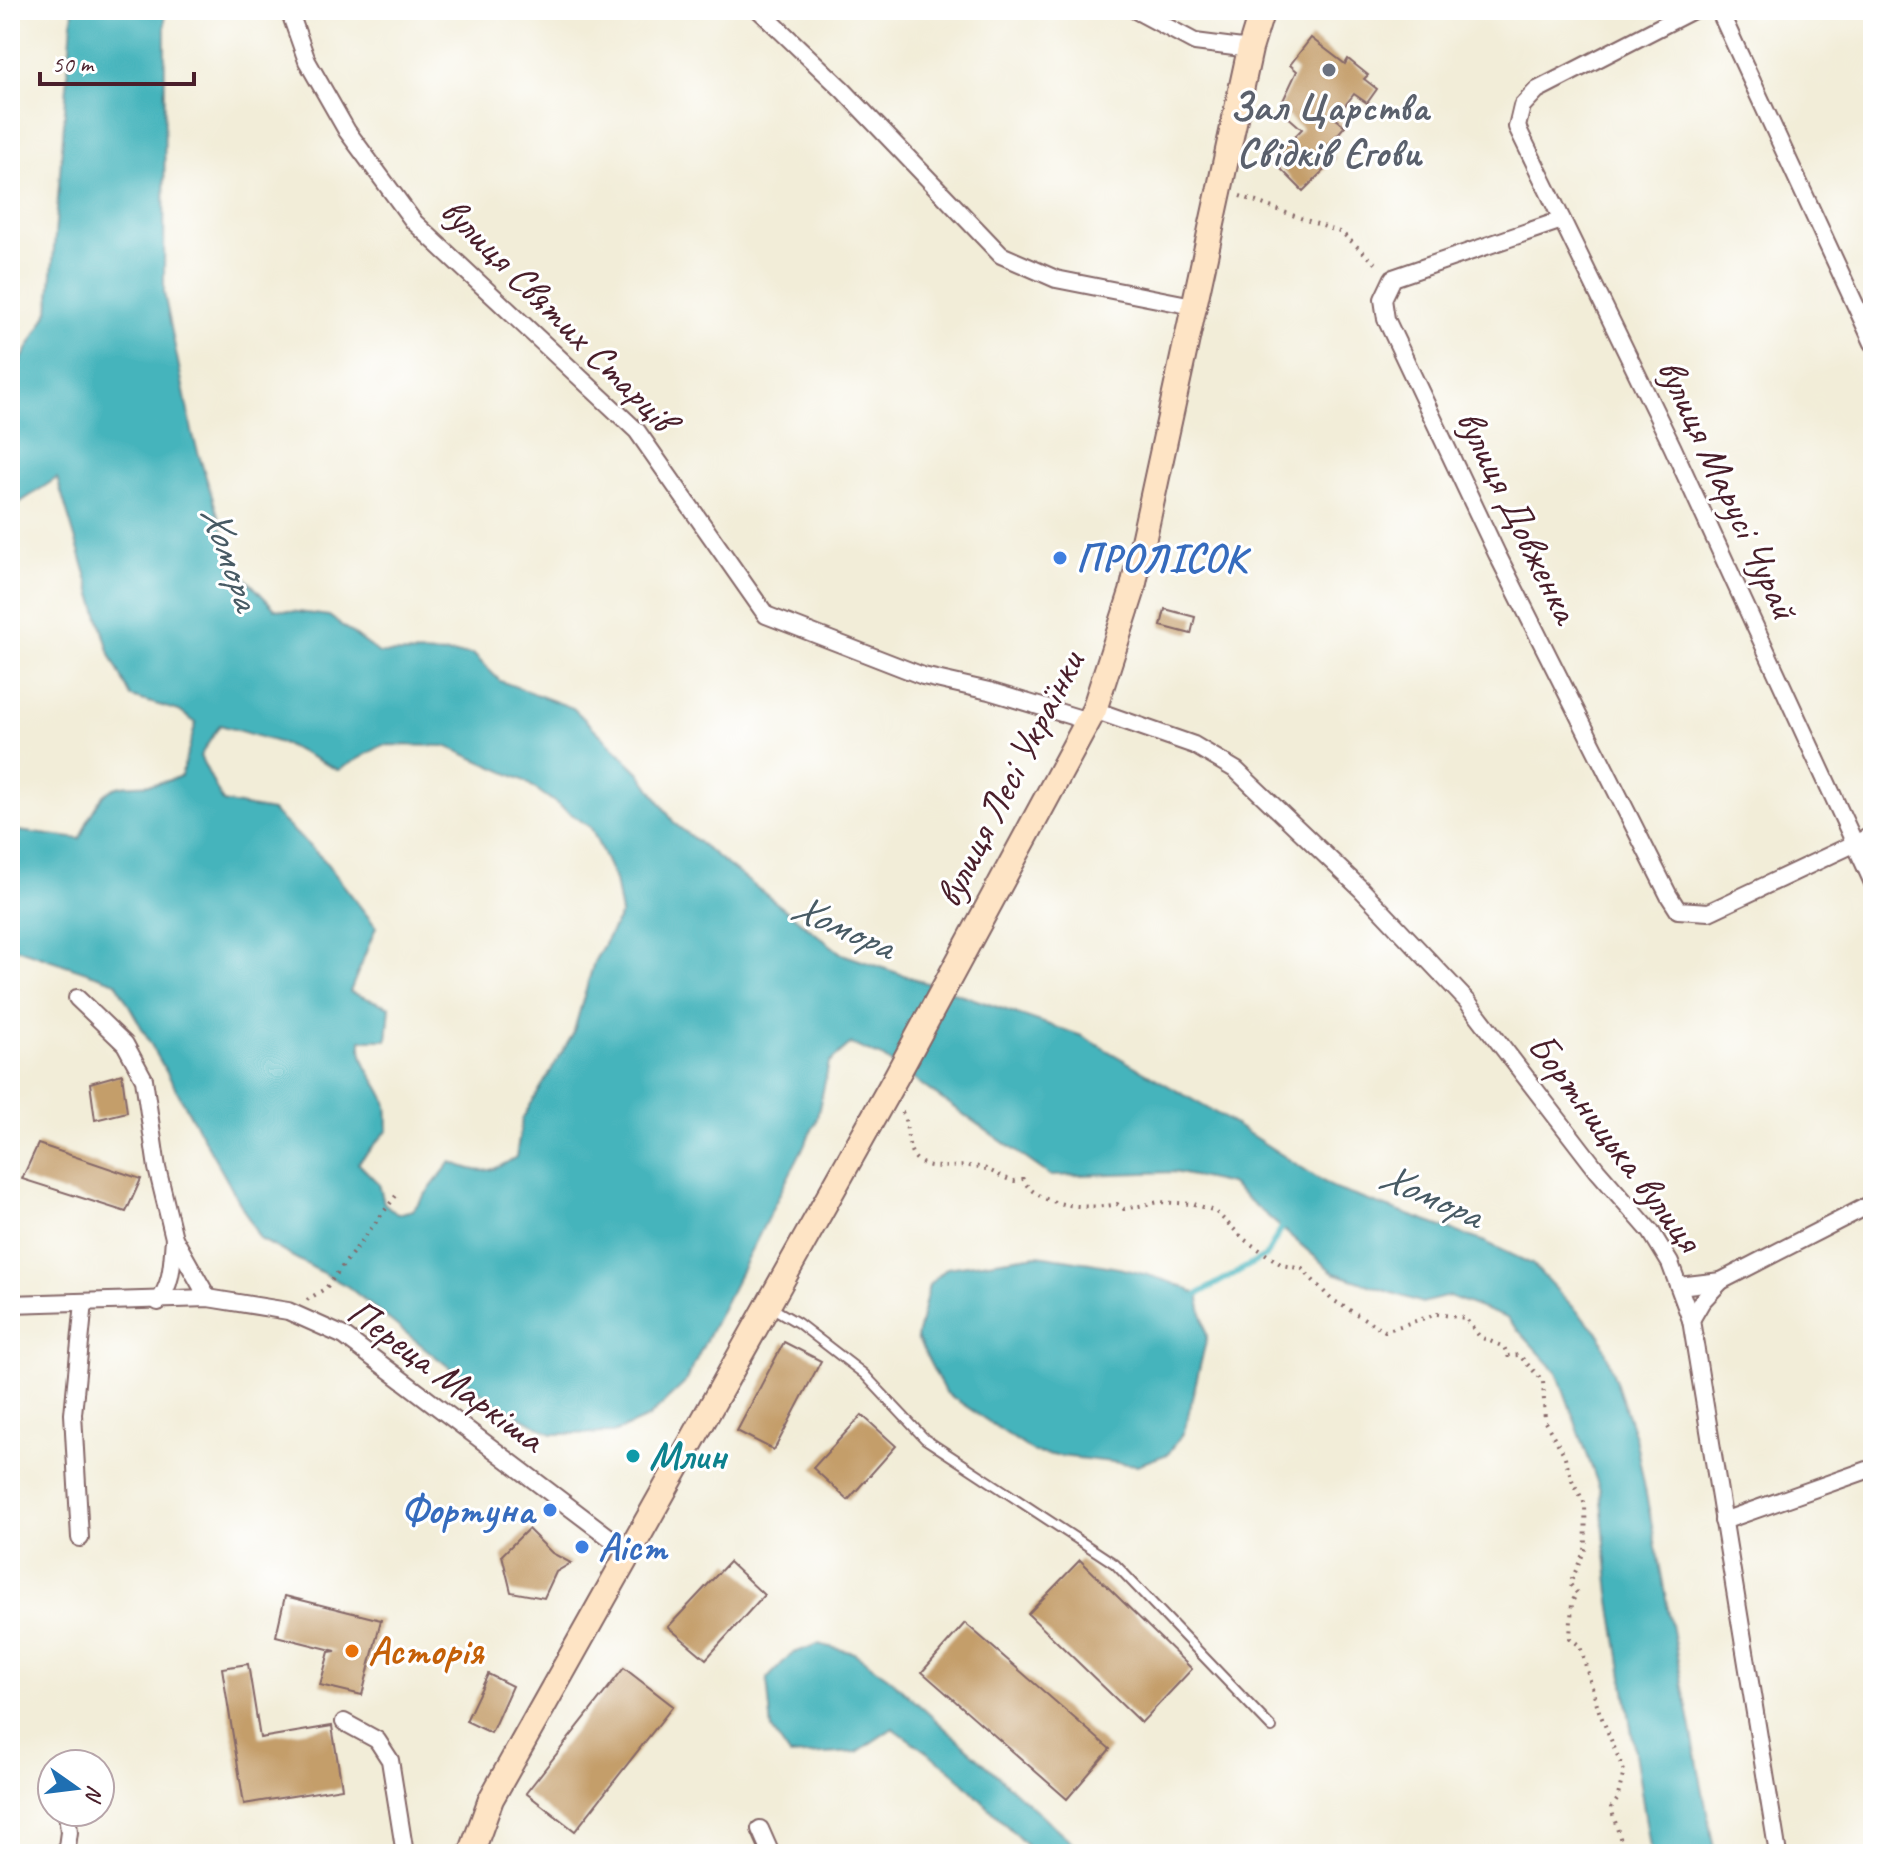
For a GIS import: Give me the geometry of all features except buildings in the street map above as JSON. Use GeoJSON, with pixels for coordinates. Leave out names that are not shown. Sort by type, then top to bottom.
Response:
{"type":"FeatureCollection","features":[{"type":"Feature","properties":{"kind":"main road","name":"вулиця Лесі Українки"},"geometry":{"type":"LineString","coordinates":[[471,1854],[491,1799],[891,1086],[1091,716],[1132,592],[1218,191],[1250,49],[1262,10]]}},
{"type":"Feature","properties":{"kind":"street","name":"вулиця Святих Старців"},"geometry":{"type":"LineString","coordinates":[[289,10],[307,61],[347,131],[414,222],[637,431],[766,615],[923,676],[1091,716]]}},
{"type":"Feature","properties":{"kind":"street"},"geometry":{"type":"LineString","coordinates":[[759,10],[843,90],[1001,255],[1056,279],[1193,306]]}},
{"type":"Feature","properties":{"kind":"street"},"geometry":{"type":"LineString","coordinates":[[1135,10],[1195,42],[1250,49]]}},
{"type":"Feature","properties":{"kind":"street","name":"вулиця Марусі Чурай"},"geometry":{"type":"LineString","coordinates":[[1693,10],[1537,90],[1522,106],[1517,127],[1672,446],[1873,883]]}},
{"type":"Feature","properties":{"kind":"street"},"geometry":{"type":"LineString","coordinates":[[1719,10],[1873,343]]}},
{"type":"Feature","properties":{"kind":"street"},"geometry":{"type":"LineString","coordinates":[[1393,278],[1562,220]]}},
{"type":"Feature","properties":{"kind":"street","name":"вулиця Довженка"},"geometry":{"type":"LineString","coordinates":[[1393,278],[1383,299],[1386,319],[1497,554],[1678,910],[1709,912],[1855,843]]}},
{"type":"Feature","properties":{"kind":"street","name":"Бортницька вулиця"},"geometry":{"type":"LineString","coordinates":[[1091,716],[1194,745],[1236,770],[1361,889],[1467,1001],[1597,1170],[1651,1232],[1679,1286],[1691,1320],[1778,1854]]}},
{"type":"Feature","properties":{"kind":"street"},"geometry":{"type":"LineString","coordinates":[[1855,843],[1873,835]]}},
{"type":"Feature","properties":{"kind":"street"},"geometry":{"type":"LineString","coordinates":[[77,998],[125,1044],[144,1079],[157,1168],[174,1238],[208,1298]]}},
{"type":"Feature","properties":{"kind":"street"},"geometry":{"type":"LineString","coordinates":[[1691,1320],[1702,1301],[1721,1281],[1873,1203]]}},
{"type":"Feature","properties":{"kind":"street"},"geometry":{"type":"LineString","coordinates":[[158,1302],[167,1291],[174,1238]]}},
{"type":"Feature","properties":{"kind":"street"},"geometry":{"type":"LineString","coordinates":[[1679,1286],[1721,1281]]}},
{"type":"Feature","properties":{"kind":"street","name":"Переца Маркіша"},"geometry":{"type":"LineString","coordinates":[[10,1304],[158,1302],[208,1298],[288,1311],[344,1336],[630,1553]]}},
{"type":"Feature","properties":{"kind":"street"},"geometry":{"type":"LineString","coordinates":[[80,1538],[73,1414],[84,1302]]}},
{"type":"Feature","properties":{"kind":"street"},"geometry":{"type":"LineString","coordinates":[[1723,1521],[1873,1468]]}},
{"type":"Feature","properties":{"kind":"street"},"geometry":{"type":"LineString","coordinates":[[344,1722],[377,1740],[390,1760],[405,1854]]}},
{"type":"Feature","properties":{"kind":"street"},"geometry":{"type":"LineString","coordinates":[[66,1854],[69,1828]]}},
{"type":"Feature","properties":{"kind":"street"},"geometry":{"type":"LineString","coordinates":[[760,1829],[771,1854]]}},
{"type":"Feature","properties":{"kind":"lane"},"geometry":{"type":"LineString","coordinates":[[768,1306],[798,1323],[864,1374],[925,1439],[1115,1564],[1272,1728]]}},
{"type":"Feature","properties":{"kind":"path"},"geometry":{"type":"LineString","coordinates":[[1218,191],[1254,199],[1342,233],[1393,278]]}},
{"type":"Feature","properties":{"kind":"path"},"geometry":{"type":"LineString","coordinates":[[891,1086],[907,1122],[912,1154],[918,1160],[939,1167],[964,1164],[998,1172],[1003,1179],[1023,1179],[1026,1186],[1058,1204],[1117,1204],[1124,1209],[1159,1202],[1194,1204],[1226,1218],[1245,1240],[1282,1265],[1302,1269],[1331,1299],[1385,1331],[1437,1314],[1465,1318],[1480,1337],[1504,1347],[1508,1356],[1519,1355],[1543,1381],[1545,1422],[1564,1454],[1572,1480],[1585,1504],[1586,1547],[1570,1584],[1577,1593],[1572,1602],[1570,1638],[1580,1646],[1599,1711],[1624,1771],[1617,1800],[1611,1808],[1625,1854]]}},
{"type":"Feature","properties":{"kind":"path"},"geometry":{"type":"LineString","coordinates":[[326,1288],[398,1193]]}},
{"type":"Feature","properties":{"kind":"water","name":"Хомора"},"geometry":{"type":"Polygon","coordinates":[[[73,10],[165,10],[164,293],[193,436],[234,566],[275,609],[329,616],[379,653],[473,654],[500,681],[573,708],[639,772],[675,824],[842,954],[1082,1036],[1226,1119],[1335,1189],[1485,1242],[1532,1264],[1600,1335],[1635,1437],[1715,1854],[1651,1854],[1610,1594],[1600,1490],[1557,1372],[1507,1318],[1449,1296],[1422,1303],[1334,1273],[1230,1184],[1174,1172],[1051,1176],[882,1057],[851,1044],[829,1063],[816,1122],[684,1384],[648,1418],[613,1433],[552,1434],[489,1399],[347,1286],[260,1239],[116,982],[10,946],[10,830],[80,839],[101,798],[111,790],[181,776],[196,723],[179,711],[131,697],[110,654],[57,478],[10,509],[10,380],[49,311],[73,10]],[[220,725],[200,756],[223,802],[272,811],[324,860],[376,927],[350,992],[390,1007],[387,1040],[361,1040],[366,1067],[386,1102],[388,1130],[358,1163],[379,1184],[384,1203],[397,1214],[413,1210],[451,1162],[484,1171],[516,1157],[522,1119],[573,1034],[594,962],[621,914],[615,880],[591,828],[523,780],[446,746],[383,745],[338,770],[284,744],[220,725]]]}},
{"type":"Feature","properties":{"kind":"water"},"geometry":{"type":"Polygon","coordinates":[[[1037,1255],[1140,1273],[1198,1294],[1207,1337],[1184,1432],[1168,1454],[1137,1465],[1035,1453],[945,1392],[917,1338],[929,1285],[947,1268],[1037,1255]]]}},
{"type":"Feature","properties":{"kind":"water"},"geometry":{"type":"Polygon","coordinates":[[[818,1644],[854,1653],[888,1677],[1085,1854],[1035,1854],[949,1768],[893,1728],[857,1752],[790,1756],[772,1730],[767,1679],[791,1654],[818,1644]]]}},
{"type":"Feature","properties":{"kind":"waterway"},"geometry":{"type":"LineString","coordinates":[[1198,1294],[1266,1256],[1285,1222]]}},
{"type":"Feature","properties":{"kind":"place","name":"Зал Царства Свідків Єгови"},"geometry":{"type":"Point","coordinates":[1329,70]}},
{"type":"Feature","properties":{"kind":"place","name":"ПРОЛІСОК"},"geometry":{"type":"Point","coordinates":[1060,558]}},
{"type":"Feature","properties":{"kind":"place","name":"Млин"},"geometry":{"type":"Point","coordinates":[633,1456]}},
{"type":"Feature","properties":{"kind":"place","name":"Фортуна"},"geometry":{"type":"Point","coordinates":[550,1510]}},
{"type":"Feature","properties":{"kind":"place","name":"Аіст"},"geometry":{"type":"Point","coordinates":[582,1547]}},
{"type":"Feature","properties":{"kind":"place","name":"Асторія"},"geometry":{"type":"Point","coordinates":[352,1651]}}]}
